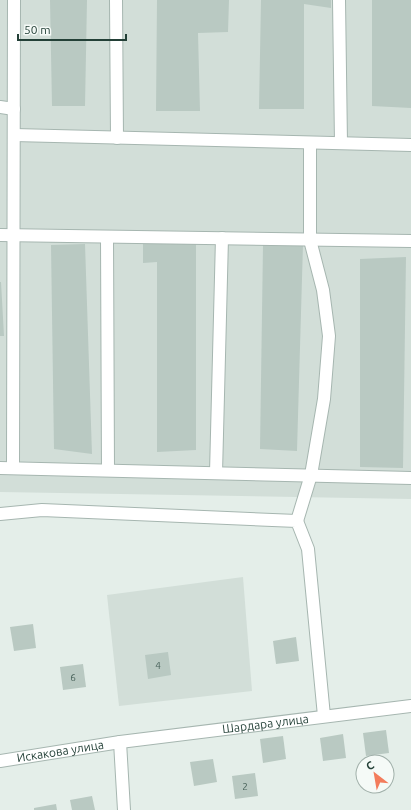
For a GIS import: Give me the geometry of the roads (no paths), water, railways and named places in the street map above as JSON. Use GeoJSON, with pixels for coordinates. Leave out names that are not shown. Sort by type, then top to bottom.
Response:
{"type":"FeatureCollection","features":[{"type":"Feature","properties":{"kind":"street"},"geometry":{"type":"LineString","coordinates":[[13,468],[14,0]]}},
{"type":"Feature","properties":{"kind":"street"},"geometry":{"type":"LineString","coordinates":[[116,0],[117,138]]}},
{"type":"Feature","properties":{"kind":"street"},"geometry":{"type":"LineString","coordinates":[[339,0],[340,143]]}},
{"type":"Feature","properties":{"kind":"street"},"geometry":{"type":"LineString","coordinates":[[0,107],[14,109]]}},
{"type":"Feature","properties":{"kind":"street"},"geometry":{"type":"LineString","coordinates":[[14,135],[411,145]]}},
{"type":"Feature","properties":{"kind":"street"},"geometry":{"type":"LineString","coordinates":[[310,143],[310,240],[322,290],[329,336],[324,399],[311,475],[297,521],[308,549],[324,716]]}},
{"type":"Feature","properties":{"kind":"street"},"geometry":{"type":"LineString","coordinates":[[0,235],[411,241]]}},
{"type":"Feature","properties":{"kind":"street"},"geometry":{"type":"LineString","coordinates":[[107,237],[108,470]]}},
{"type":"Feature","properties":{"kind":"street"},"geometry":{"type":"LineString","coordinates":[[216,473],[222,238]]}},
{"type":"Feature","properties":{"kind":"street"},"geometry":{"type":"LineString","coordinates":[[0,468],[411,478]]}},
{"type":"Feature","properties":{"kind":"street"},"geometry":{"type":"LineString","coordinates":[[0,514],[42,510],[297,521]]}},
{"type":"Feature","properties":{"kind":"street","name":"Шардара улица"},"geometry":{"type":"LineString","coordinates":[[120,742],[411,706]]}},
{"type":"Feature","properties":{"kind":"street"},"geometry":{"type":"LineString","coordinates":[[120,742],[124,810]]}},
{"type":"Feature","properties":{"kind":"street","name":"Искакова улица"},"geometry":{"type":"LineString","coordinates":[[0,760],[120,742]]}}]}
